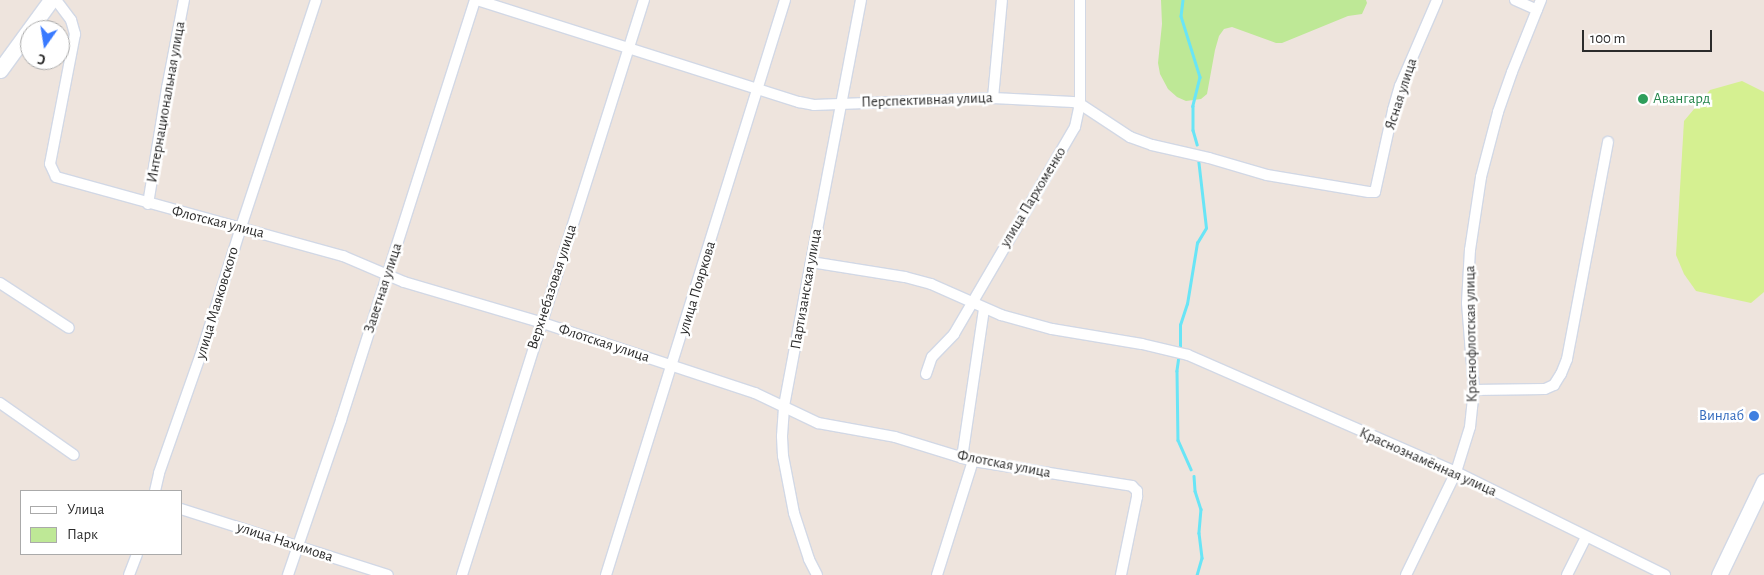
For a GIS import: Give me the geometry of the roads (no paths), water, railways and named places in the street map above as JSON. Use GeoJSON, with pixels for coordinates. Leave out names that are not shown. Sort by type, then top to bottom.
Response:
{"type":"FeatureCollection","features":[{"type":"Feature","properties":{"kind":"main road"},"geometry":{"type":"LineString","coordinates":[[0,70],[51,0]]}},
{"type":"Feature","properties":{"kind":"main road"},"geometry":{"type":"LineString","coordinates":[[1719,575],[1764,481]]}},
{"type":"Feature","properties":{"kind":"street","name":"Флотская улица"},"geometry":{"type":"LineString","coordinates":[[56,0],[72,20],[75,34],[50,164],[56,177],[148,204],[241,227],[343,256],[404,282],[540,322],[768,397],[818,423],[895,437],[973,461],[1132,486],[1137,491],[1136,507],[1121,575]]}},
{"type":"Feature","properties":{"kind":"street","name":"Интернациональная улица"},"geometry":{"type":"LineString","coordinates":[[148,204],[184,0]]}},
{"type":"Feature","properties":{"kind":"street","name":"улица Маяковского"},"geometry":{"type":"LineString","coordinates":[[155,490],[159,473],[201,354],[316,0]]}},
{"type":"Feature","properties":{"kind":"street","name":"Перспективная улица"},"geometry":{"type":"LineString","coordinates":[[476,0],[757,90],[814,105],[993,98],[1063,100],[1080,104],[1130,137],[1152,145],[1209,158],[1267,175],[1376,192]]}},
{"type":"Feature","properties":{"kind":"street","name":"Заветная улица"},"geometry":{"type":"LineString","coordinates":[[288,575],[338,429],[476,0]]}},
{"type":"Feature","properties":{"kind":"street","name":"Верхнебазовая улица"},"geometry":{"type":"LineString","coordinates":[[462,575],[540,322],[644,0]]}},
{"type":"Feature","properties":{"kind":"street","name":"улица Пояркова"},"geometry":{"type":"LineString","coordinates":[[606,575],[673,365],[785,0]]}},
{"type":"Feature","properties":{"kind":"street","name":"Партизанская улица"},"geometry":{"type":"LineString","coordinates":[[817,575],[801,536],[788,490],[782,449],[784,406],[861,0]]}},
{"type":"Feature","properties":{"kind":"street"},"geometry":{"type":"LineString","coordinates":[[993,98],[1002,0]]}},
{"type":"Feature","properties":{"kind":"street","name":"улица Пархоменко"},"geometry":{"type":"LineString","coordinates":[[926,374],[932,357],[954,334],[1075,127],[1080,104],[1080,0]]}},
{"type":"Feature","properties":{"kind":"street","name":"Ясная улица"},"geometry":{"type":"LineString","coordinates":[[1376,192],[1393,110],[1400,86],[1437,0]]}},
{"type":"Feature","properties":{"kind":"street"},"geometry":{"type":"LineString","coordinates":[[1515,0],[1537,10]]}},
{"type":"Feature","properties":{"kind":"street","name":"Краснофлотская улица"},"geometry":{"type":"LineString","coordinates":[[1406,575],[1456,472],[1470,427],[1474,390],[1467,303],[1470,250],[1481,177],[1498,112],[1541,0]]}},
{"type":"Feature","properties":{"kind":"street"},"geometry":{"type":"LineString","coordinates":[[1474,390],[1545,389],[1554,385],[1561,374],[1567,359],[1608,142]]}},
{"type":"Feature","properties":{"kind":"street"},"geometry":{"type":"LineString","coordinates":[[811,262],[905,277],[973,302],[984,309],[962,458]]}},
{"type":"Feature","properties":{"kind":"street"},"geometry":{"type":"LineString","coordinates":[[0,283],[70,328]]}},
{"type":"Feature","properties":{"kind":"street","name":"Краснознамённая улица"},"geometry":{"type":"LineString","coordinates":[[984,309],[1052,329],[1168,350],[1188,356],[1456,472],[1665,575]]}},
{"type":"Feature","properties":{"kind":"street"},"geometry":{"type":"LineString","coordinates":[[0,403],[74,455]]}},
{"type":"Feature","properties":{"kind":"street"},"geometry":{"type":"LineString","coordinates":[[937,575],[973,461]]}},
{"type":"Feature","properties":{"kind":"street","name":"улица Нахимова"},"geometry":{"type":"LineString","coordinates":[[182,509],[388,575]]}},
{"type":"Feature","properties":{"kind":"street"},"geometry":{"type":"LineString","coordinates":[[1567,575],[1586,537]]}},
{"type":"Feature","properties":{"kind":"street"},"geometry":{"type":"LineString","coordinates":[[129,575],[137,555]]}},
{"type":"Feature","properties":{"kind":"waterway"},"geometry":{"type":"LineString","coordinates":[[1183,0],[1181,16],[1200,77],[1193,106],[1193,130],[1197,144]]}},
{"type":"Feature","properties":{"kind":"waterway"},"geometry":{"type":"LineString","coordinates":[[1180,351],[1180,325],[1187,304],[1197,243],[1206,228],[1198,159]]}},
{"type":"Feature","properties":{"kind":"waterway"},"geometry":{"type":"LineString","coordinates":[[1179,356],[1177,371],[1178,440],[1191,469]]}},
{"type":"Feature","properties":{"kind":"waterway"},"geometry":{"type":"LineString","coordinates":[[1194,476],[1195,491],[1201,509],[1199,533],[1202,558],[1197,575]]}},
{"type":"Feature","properties":{"kind":"place","name":"Авангард"},"geometry":{"type":"Point","coordinates":[1643,99]}},
{"type":"Feature","properties":{"kind":"place","name":"Винлаб"},"geometry":{"type":"Point","coordinates":[1754,416]}}]}
